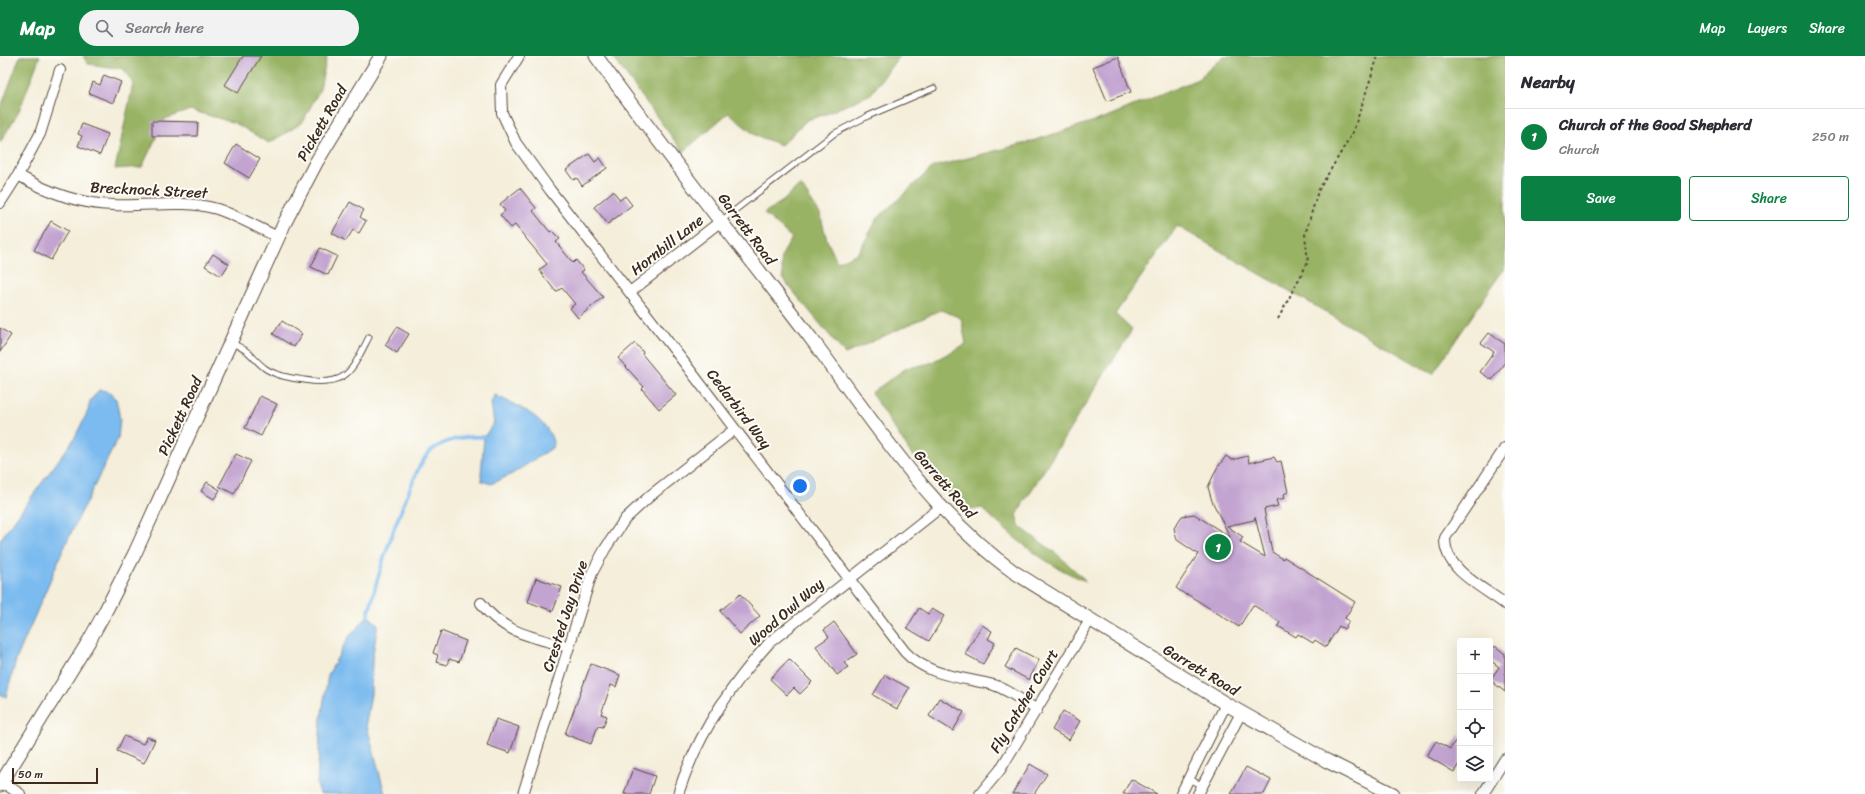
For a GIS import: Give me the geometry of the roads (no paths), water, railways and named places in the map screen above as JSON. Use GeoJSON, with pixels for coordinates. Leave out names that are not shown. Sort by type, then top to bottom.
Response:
{"type":"FeatureCollection","features":[{"type":"Feature","properties":{"kind":"street","name":"Pickett Road"},"geometry":{"type":"LineString","coordinates":[[1,784],[89,641],[112,599],[135,553],[278,237],[321,155],[381,56]]}},
{"type":"Feature","properties":{"kind":"street","name":"Cedarbird Way"},"geometry":{"type":"LineString","coordinates":[[519,56],[501,85],[502,113],[516,143],[564,209],[630,292],[905,652],[918,664],[952,678],[994,686],[1037,710]]}},
{"type":"Feature","properties":{"kind":"street","name":"Garrett Road"},"geometry":{"type":"LineString","coordinates":[[596,56],[636,112],[721,221],[918,481],[941,507],[991,556],[1090,620],[1241,713],[1393,794]]}},
{"type":"Feature","properties":{"kind":"street"},"geometry":{"type":"LineString","coordinates":[[0,203],[18,175],[40,134],[60,70]]}},
{"type":"Feature","properties":{"kind":"street","name":"Brecknock Street"},"geometry":{"type":"LineString","coordinates":[[18,175],[55,193],[96,204],[176,204],[217,209],[278,237]]}},
{"type":"Feature","properties":{"kind":"street","name":"Hornbill Lane"},"geometry":{"type":"LineString","coordinates":[[630,292],[721,221]]}},
{"type":"Feature","properties":{"kind":"street","name":"Crested Jay Drive"},"geometry":{"type":"LineString","coordinates":[[523,794],[592,573],[604,549],[625,520],[651,495],[735,429]]}},
{"type":"Feature","properties":{"kind":"street"},"geometry":{"type":"LineString","coordinates":[[1505,448],[1445,538],[1444,547],[1447,556],[1454,566],[1505,604]]}},
{"type":"Feature","properties":{"kind":"street","name":"Wood Owl Way"},"geometry":{"type":"LineString","coordinates":[[678,794],[683,778],[704,737],[732,688],[749,664],[789,625],[941,507]]}},
{"type":"Feature","properties":{"kind":"street"},"geometry":{"type":"LineString","coordinates":[[481,603],[489,614],[500,623],[516,632],[569,647]]}},
{"type":"Feature","properties":{"kind":"street","name":"Fly Catcher Court"},"geometry":{"type":"LineString","coordinates":[[980,794],[1000,770],[1090,620]]}},
{"type":"Feature","properties":{"kind":"street"},"geometry":{"type":"LineString","coordinates":[[1181,794],[1226,704]]}},
{"type":"Feature","properties":{"kind":"street"},"geometry":{"type":"LineString","coordinates":[[1201,790],[1241,713]]}},
{"type":"Feature","properties":{"kind":"street"},"geometry":{"type":"LineString","coordinates":[[1483,794],[1505,759]]}},
{"type":"Feature","properties":{"kind":"street"},"geometry":{"type":"LineString","coordinates":[[1,784],[20,794]]}},
{"type":"Feature","properties":{"kind":"lane"},"geometry":{"type":"LineString","coordinates":[[721,221],[835,133],[868,116],[934,88]]}},
{"type":"Feature","properties":{"kind":"lane"},"geometry":{"type":"LineString","coordinates":[[231,342],[248,352],[271,372],[289,378],[323,383],[337,381],[344,377],[359,357],[369,337]]}},
{"type":"Feature","properties":{"kind":"lane"},"geometry":{"type":"LineString","coordinates":[[1188,778],[1201,790]]}},
{"type":"Feature","properties":{"kind":"water"},"geometry":{"type":"Polygon","coordinates":[[[99,390],[107,391],[116,399],[120,419],[118,438],[66,543],[16,660],[6,697],[0,694],[0,540],[74,439],[88,411],[90,401],[99,390]]]}},
{"type":"Feature","properties":{"kind":"water"},"geometry":{"type":"Polygon","coordinates":[[[495,395],[531,414],[539,420],[546,427],[554,446],[512,474],[491,484],[482,481],[481,475],[484,437],[494,423],[491,403],[495,395]]]}},
{"type":"Feature","properties":{"kind":"water"},"geometry":{"type":"Polygon","coordinates":[[[368,616],[378,624],[372,660],[371,694],[366,723],[385,794],[320,794],[317,785],[321,719],[328,675],[348,638],[368,616]]]}},
{"type":"Feature","properties":{"kind":"waterway"},"geometry":{"type":"LineString","coordinates":[[368,616],[376,583],[392,534],[421,464],[430,452],[442,444],[456,439],[484,437]]}},
{"type":"Feature","properties":{"kind":"place","name":"Church of the Good Shepherd"},"geometry":{"type":"Point","coordinates":[1218,547]}}]}
